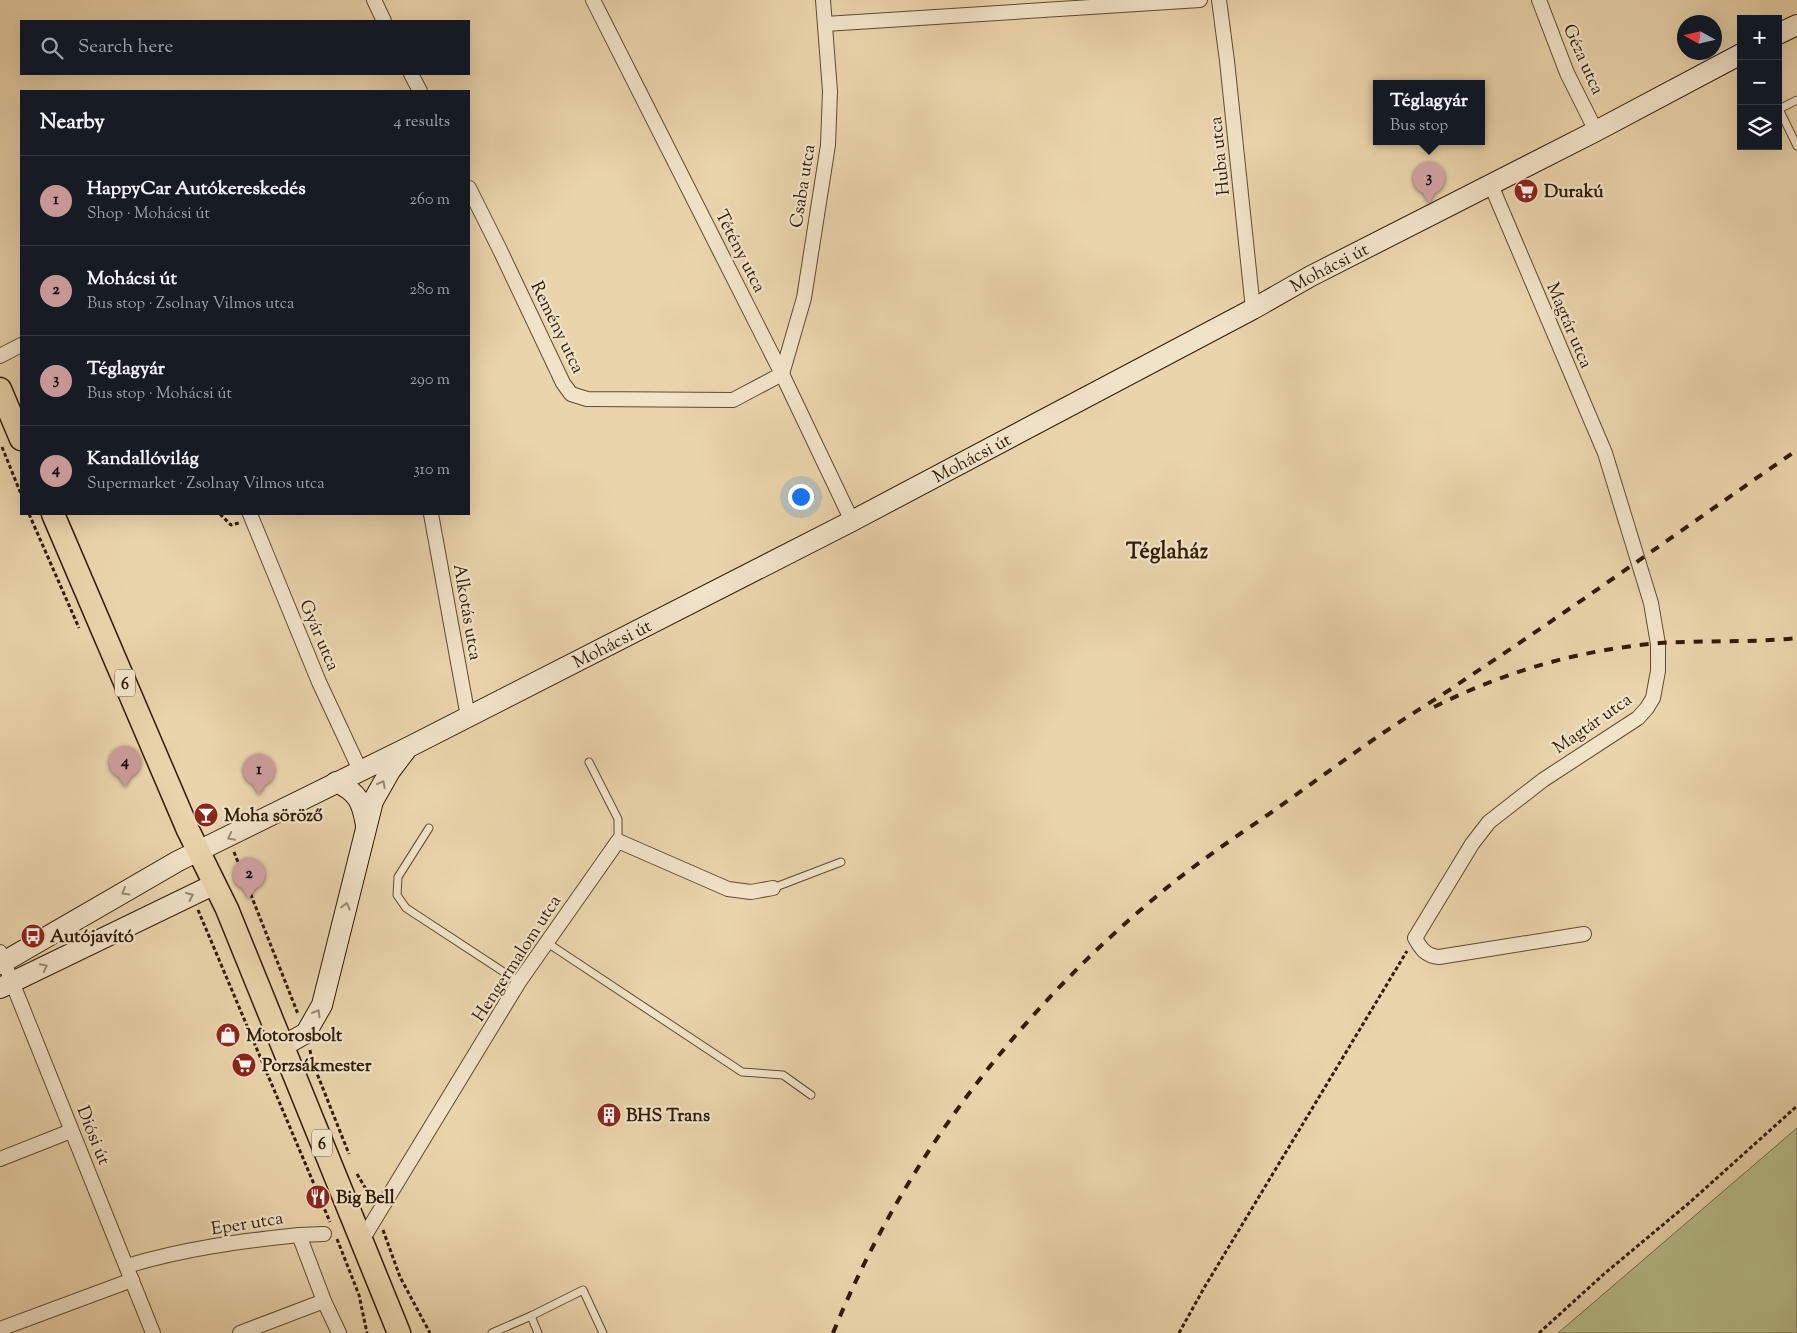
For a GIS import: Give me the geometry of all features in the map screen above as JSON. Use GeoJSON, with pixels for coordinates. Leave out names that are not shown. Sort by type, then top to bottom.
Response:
{"type":"FeatureCollection","features":[{"type":"Feature","properties":{"kind":"main road"},"geometry":{"type":"LineString","coordinates":[[1782,32],[1797,25]]}},
{"type":"Feature","properties":{"kind":"main road","name":"Mohácsi út"},"geometry":{"type":"LineString","coordinates":[[1,959],[178,861],[409,747],[852,520],[1253,309],[1311,276],[1596,131],[1737,56]]}},
{"type":"Feature","properties":{"kind":"main road"},"geometry":{"type":"LineString","coordinates":[[0,389],[20,437]]}},
{"type":"Feature","properties":{"kind":"main road","name":"6"},"geometry":{"type":"LineString","coordinates":[[53,515],[199,852],[227,909],[291,1070],[402,1332]]}},
{"type":"Feature","properties":{"kind":"main road"},"geometry":{"type":"LineString","coordinates":[[283,1046],[306,1033],[322,1005],[373,801],[390,771],[409,747]]}},
{"type":"Feature","properties":{"kind":"main road"},"geometry":{"type":"LineString","coordinates":[[336,782],[348,788],[357,797],[362,807],[366,827]]}},
{"type":"Feature","properties":{"kind":"main road"},"geometry":{"type":"LineString","coordinates":[[6,985],[215,884]]}},
{"type":"Feature","properties":{"kind":"street"},"geometry":{"type":"LineString","coordinates":[[374,0],[384,20]]}},
{"type":"Feature","properties":{"kind":"street","name":"Tétény utca"},"geometry":{"type":"LineString","coordinates":[[593,0],[782,374],[852,520]]}},
{"type":"Feature","properties":{"kind":"street","name":"Csaba utca"},"geometry":{"type":"LineString","coordinates":[[782,374],[804,298],[828,145],[830,92],[823,0]]}},
{"type":"Feature","properties":{"kind":"street"},"geometry":{"type":"LineString","coordinates":[[825,24],[1200,0]]}},
{"type":"Feature","properties":{"kind":"street","name":"Huba utca"},"geometry":{"type":"LineString","coordinates":[[1219,0],[1228,61],[1253,309]]}},
{"type":"Feature","properties":{"kind":"street","name":"Géza utca"},"geometry":{"type":"LineString","coordinates":[[1539,0],[1567,73],[1596,131]]}},
{"type":"Feature","properties":{"kind":"street"},"geometry":{"type":"LineString","coordinates":[[412,75],[419,90]]}},
{"type":"Feature","properties":{"kind":"street","name":"Magtár utca"},"geometry":{"type":"LineString","coordinates":[[1415,938],[1472,844],[1489,822],[1543,780],[1638,718],[1653,698],[1658,671],[1658,644],[1651,603],[1605,453],[1491,185]]}},
{"type":"Feature","properties":{"kind":"street","name":"Remény utca"},"geometry":{"type":"LineString","coordinates":[[470,190],[563,384],[571,394],[587,399],[733,400],[782,374]]}},
{"type":"Feature","properties":{"kind":"street"},"geometry":{"type":"LineString","coordinates":[[0,356],[20,346]]}},
{"type":"Feature","properties":{"kind":"street","name":"Alkotás utca"},"geometry":{"type":"LineString","coordinates":[[430,515],[468,717]]}},
{"type":"Feature","properties":{"kind":"street","name":"Gyár utca"},"geometry":{"type":"LineString","coordinates":[[251,517],[319,682],[360,770]]}},
{"type":"Feature","properties":{"kind":"street"},"geometry":{"type":"LineString","coordinates":[[618,840],[728,889],[751,892],[774,888]]}},
{"type":"Feature","properties":{"kind":"street","name":"Hengermalom utca"},"geometry":{"type":"LineString","coordinates":[[362,1240],[520,982],[618,840]]}},
{"type":"Feature","properties":{"kind":"street"},"geometry":{"type":"LineString","coordinates":[[1415,938],[1425,953],[1431,957],[1439,957],[1584,934]]}},
{"type":"Feature","properties":{"kind":"street","name":"Diósi út"},"geometry":{"type":"LineString","coordinates":[[1,959],[6,985],[71,1131],[153,1333]]}},
{"type":"Feature","properties":{"kind":"street"},"geometry":{"type":"LineString","coordinates":[[0,1159],[71,1131]]}},
{"type":"Feature","properties":{"kind":"street"},"geometry":{"type":"LineString","coordinates":[[299,1235],[329,1230]]}},
{"type":"Feature","properties":{"kind":"street","name":"Eper utca"},"geometry":{"type":"LineString","coordinates":[[127,1266],[175,1254],[252,1240],[299,1235],[324,1301],[339,1333]]}},
{"type":"Feature","properties":{"kind":"street"},"geometry":{"type":"LineString","coordinates":[[0,1329],[132,1280]]}},
{"type":"Feature","properties":{"kind":"street"},"geometry":{"type":"LineString","coordinates":[[240,1333],[324,1301]]}},
{"type":"Feature","properties":{"kind":"lane"},"geometry":{"type":"LineString","coordinates":[[1797,100],[1779,108],[1797,146]]}},
{"type":"Feature","properties":{"kind":"lane"},"geometry":{"type":"LineString","coordinates":[[589,762],[618,819],[618,840]]}},
{"type":"Feature","properties":{"kind":"lane"},"geometry":{"type":"LineString","coordinates":[[429,828],[398,877],[397,895],[406,908],[520,982]]}},
{"type":"Feature","properties":{"kind":"lane"},"geometry":{"type":"LineString","coordinates":[[774,888],[841,862]]}},
{"type":"Feature","properties":{"kind":"lane"},"geometry":{"type":"LineString","coordinates":[[546,942],[742,1072],[783,1075],[811,1095]]}},
{"type":"Feature","properties":{"kind":"lane"},"geometry":{"type":"LineString","coordinates":[[492,1333],[583,1290],[603,1333]]}},
{"type":"Feature","properties":{"kind":"lane"},"geometry":{"type":"LineString","coordinates":[[531,1316],[538,1333]]}},
{"type":"Feature","properties":{"kind":"path"},"geometry":{"type":"LineString","coordinates":[[0,442],[20,492]]}},
{"type":"Feature","properties":{"kind":"path"},"geometry":{"type":"LineString","coordinates":[[29,515],[83,636]]}},
{"type":"Feature","properties":{"kind":"path"},"geometry":{"type":"LineString","coordinates":[[221,515],[230,525],[251,517]]}},
{"type":"Feature","properties":{"kind":"path"},"geometry":{"type":"LineString","coordinates":[[192,896],[329,1230],[359,1295],[367,1333]]}},
{"type":"Feature","properties":{"kind":"path"},"geometry":{"type":"LineString","coordinates":[[1179,1333],[1415,938]]}},
{"type":"Feature","properties":{"kind":"path"},"geometry":{"type":"LineString","coordinates":[[1539,1333],[1797,1106]]}},
{"type":"Feature","properties":{"kind":"green space"},"geometry":{"type":"Polygon","coordinates":[[[1797,1128],[1797,1333],[1558,1333],[1797,1128]]]}},
{"type":"Feature","properties":{"kind":"railway"},"geometry":{"type":"LineString","coordinates":[[833,1333],[861,1271],[892,1211],[927,1153],[1007,1045],[1052,995],[1100,947],[1165,889],[1208,856],[1383,733],[1550,622],[1797,450]]}},
{"type":"Feature","properties":{"kind":"railway"},"geometry":{"type":"LineString","coordinates":[[1434,707],[1461,694],[1516,673],[1544,664],[1601,651],[1660,643],[1797,638]]}},
{"type":"Feature","properties":{"kind":"place","name":"Durakú"},"geometry":{"type":"Point","coordinates":[1526,191]}},
{"type":"Feature","properties":{"kind":"place","name":"Téglagyár"},"geometry":{"type":"Point","coordinates":[1429,203]}},
{"type":"Feature","properties":{"kind":"place","name":"Kandallóvilág"},"geometry":{"type":"Point","coordinates":[125,787]}},
{"type":"Feature","properties":{"kind":"place","name":"HappyCar Autókereskedés"},"geometry":{"type":"Point","coordinates":[259,795]}},
{"type":"Feature","properties":{"kind":"place","name":"Moha söröző"},"geometry":{"type":"Point","coordinates":[206,815]}},
{"type":"Feature","properties":{"kind":"place","name":"Mohácsi út"},"geometry":{"type":"Point","coordinates":[249,899]}},
{"type":"Feature","properties":{"kind":"place","name":"Autójavító"},"geometry":{"type":"Point","coordinates":[33,936]}},
{"type":"Feature","properties":{"kind":"place","name":"Motorosbolt"},"geometry":{"type":"Point","coordinates":[228,1035]}},
{"type":"Feature","properties":{"kind":"place","name":"Porzsákmester"},"geometry":{"type":"Point","coordinates":[244,1065]}},
{"type":"Feature","properties":{"kind":"place","name":"BHS Trans"},"geometry":{"type":"Point","coordinates":[609,1115]}},
{"type":"Feature","properties":{"kind":"place","name":"Big Bell"},"geometry":{"type":"Point","coordinates":[318,1197]}},
{"type":"Feature","properties":{"kind":"district","name":"Téglaház"},"geometry":{"type":"Point","coordinates":[1167,550]}}]}
